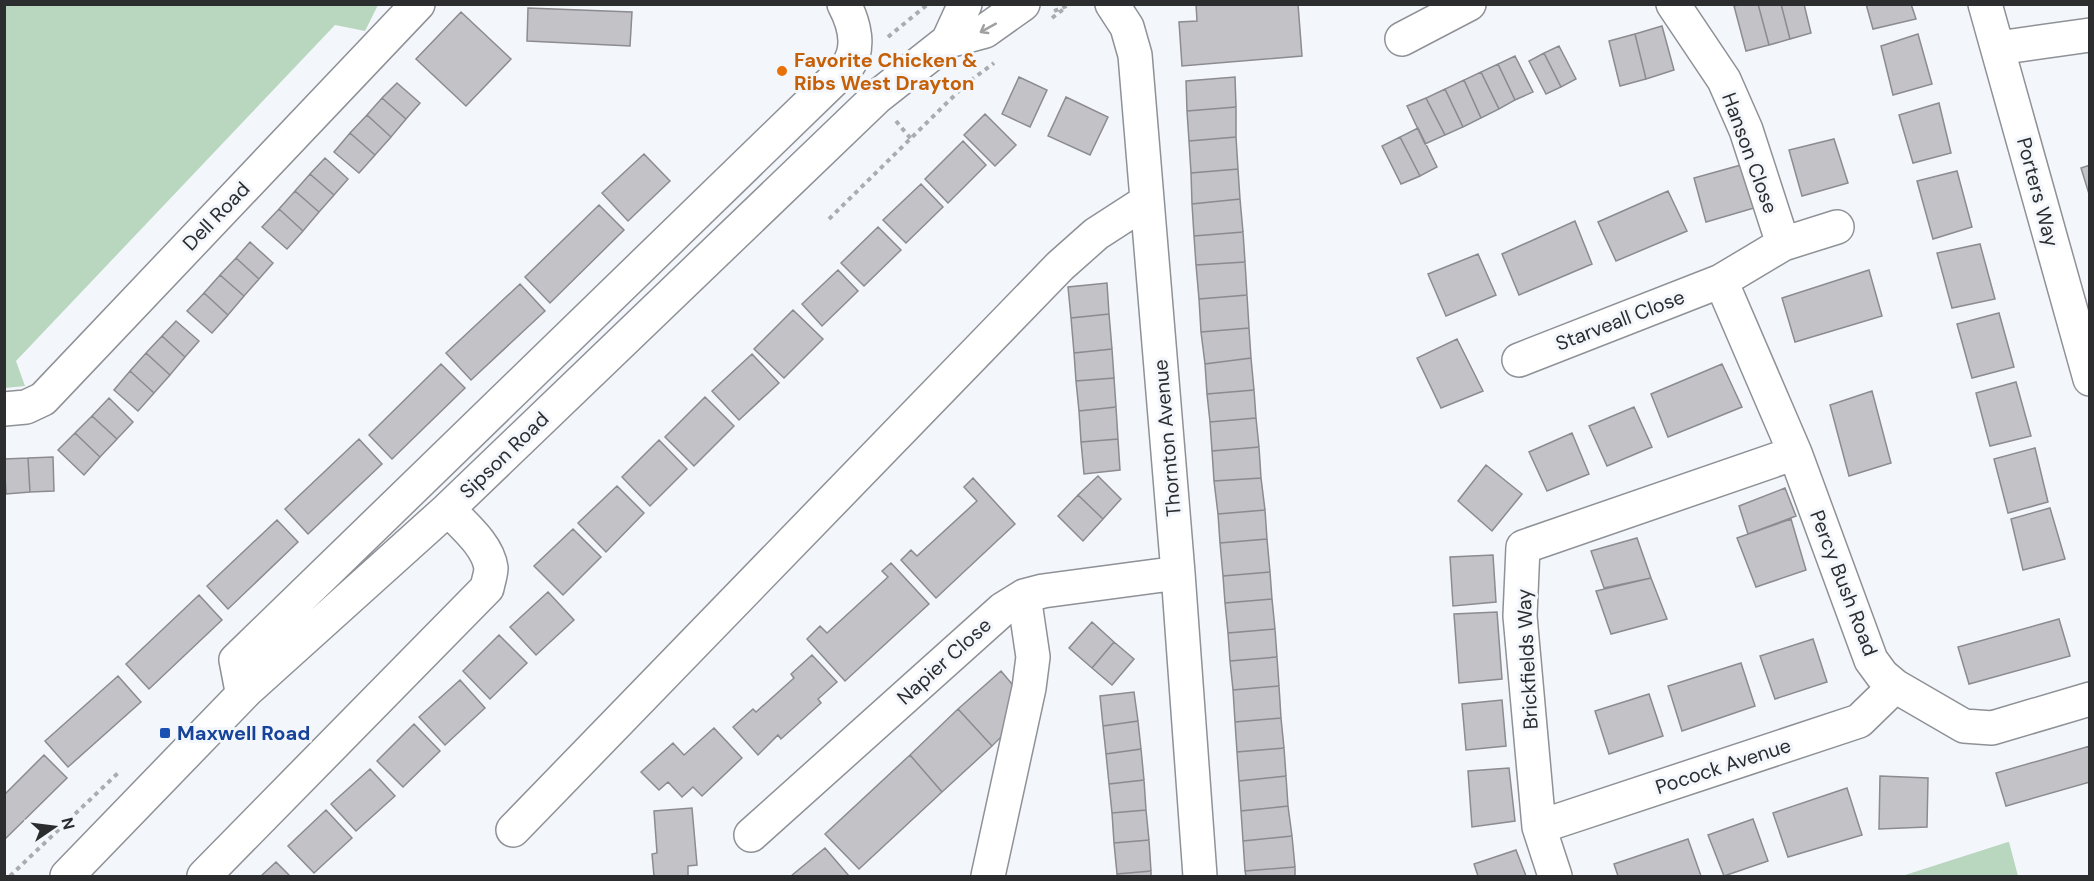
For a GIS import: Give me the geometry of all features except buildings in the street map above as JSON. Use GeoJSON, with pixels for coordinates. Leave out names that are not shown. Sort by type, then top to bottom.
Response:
{"type":"FeatureCollection","features":[{"type":"Feature","properties":{"kind":"street","name":"Dell Road"},"geometry":{"type":"LineString","coordinates":[[4,409],[26,407],[43,399],[418,4]]}},
{"type":"Feature","properties":{"kind":"street"},"geometry":{"type":"LineString","coordinates":[[246,691],[241,686],[236,660],[830,84],[852,60],[855,38],[852,18],[844,4]]}},
{"type":"Feature","properties":{"kind":"street","name":"Sipson Road"},"geometry":{"type":"LineString","coordinates":[[948,41],[965,4]]}},
{"type":"Feature","properties":{"kind":"street","name":"Thornton Avenue"},"geometry":{"type":"LineString","coordinates":[[1112,4],[1126,27],[1135,56],[1178,573],[1200,876]]}},
{"type":"Feature","properties":{"kind":"street"},"geometry":{"type":"LineString","coordinates":[[1402,39],[1468,4]]}},
{"type":"Feature","properties":{"kind":"street","name":"Hanson Close"},"geometry":{"type":"LineString","coordinates":[[1673,4],[1724,80],[1746,130],[1783,244]]}},
{"type":"Feature","properties":{"kind":"street","name":"Porters Way"},"geometry":{"type":"LineString","coordinates":[[1985,4],[2090,379]]}},
{"type":"Feature","properties":{"kind":"street","name":"Sipson Road"},"geometry":{"type":"LineString","coordinates":[[67,876],[246,691],[458,519],[877,97],[948,41],[985,31],[1037,12]]}},
{"type":"Feature","properties":{"kind":"street"},"geometry":{"type":"LineString","coordinates":[[1998,48],[2090,35]]}},
{"type":"Feature","properties":{"kind":"street"},"geometry":{"type":"LineString","coordinates":[[513,830],[1060,266],[1096,234],[1147,201]]}},
{"type":"Feature","properties":{"kind":"street","name":"Starveall Close"},"geometry":{"type":"LineString","coordinates":[[1519,360],[1721,281],[1783,244],[1837,227]]}},
{"type":"Feature","properties":{"kind":"street","name":"Percy Bush Road"},"geometry":{"type":"LineString","coordinates":[[1721,281],[1795,453],[1871,660],[1882,675],[1895,686],[1964,726],[1979,728],[1992,728],[2090,699]]}},
{"type":"Feature","properties":{"kind":"street","name":"Brickfields Way"},"geometry":{"type":"LineString","coordinates":[[1555,876],[1539,827],[1521,615],[1523,547],[1795,453]]}},
{"type":"Feature","properties":{"kind":"street"},"geometry":{"type":"LineString","coordinates":[[204,876],[487,588],[491,570],[486,554],[458,519]]}},
{"type":"Feature","properties":{"kind":"street","name":"Napier Close"},"geometry":{"type":"LineString","coordinates":[[751,835],[1003,609],[1024,596],[1043,591],[1178,573]]}},
{"type":"Feature","properties":{"kind":"street"},"geometry":{"type":"LineString","coordinates":[[988,876],[1029,688],[1033,657],[1024,596]]}},
{"type":"Feature","properties":{"kind":"street","name":"Pocock Avenue"},"geometry":{"type":"LineString","coordinates":[[1539,827],[1859,721],[1895,686]]}},
{"type":"Feature","properties":{"kind":"path"},"geometry":{"type":"LineString","coordinates":[[852,60],[890,36],[928,4]]}},
{"type":"Feature","properties":{"kind":"path"},"geometry":{"type":"LineString","coordinates":[[1037,12],[1070,5]]}},
{"type":"Feature","properties":{"kind":"path"},"geometry":{"type":"LineString","coordinates":[[829,219],[966,84],[995,63]]}},
{"type":"Feature","properties":{"kind":"path"},"geometry":{"type":"LineString","coordinates":[[892,116],[911,139]]}},
{"type":"Feature","properties":{"kind":"green space"},"geometry":{"type":"Polygon","coordinates":[[[5,4],[378,5],[365,31],[335,25],[16,361],[25,386],[5,388],[5,4]]]}},
{"type":"Feature","properties":{"kind":"green space"},"geometry":{"type":"Polygon","coordinates":[[[2008,842],[2018,876],[1902,876],[2008,842]]]}},
{"type":"Feature","properties":{"kind":"place","name":"Favorite Chicken & Ribs West Drayton"},"geometry":{"type":"Point","coordinates":[782,71]}},
{"type":"Feature","properties":{"kind":"place","name":"Maxwell Road"},"geometry":{"type":"Point","coordinates":[165,733]}}]}
